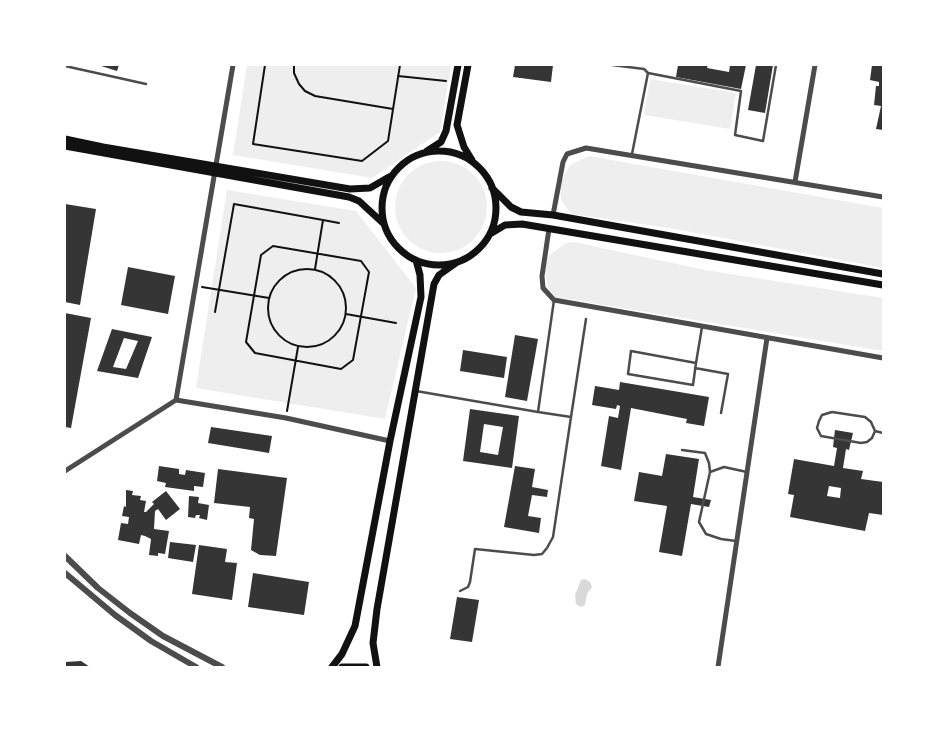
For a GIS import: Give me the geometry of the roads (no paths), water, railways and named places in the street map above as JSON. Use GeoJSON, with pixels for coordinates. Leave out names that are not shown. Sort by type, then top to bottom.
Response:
{"type":"FeatureCollection","features":[{"type":"Feature","properties":{"kind":"main road"},"geometry":{"type":"LineString","coordinates":[[384,224],[383,198],[393,175],[402,164],[441,142],[446,131],[458,65]]}},
{"type":"Feature","properties":{"kind":"main road"},"geometry":{"type":"LineString","coordinates":[[377,667],[373,643],[376,618],[434,284],[439,275],[481,247],[490,234],[496,212],[492,188],[488,179],[474,163],[464,146],[457,125],[468,65]]}},
{"type":"Feature","properties":{"kind":"main road"},"geometry":{"type":"LineString","coordinates":[[65,139],[349,197],[359,201],[384,224],[399,249],[416,260],[436,265],[456,263]]}},
{"type":"Feature","properties":{"kind":"main road"},"geometry":{"type":"LineString","coordinates":[[65,146],[214,170],[350,189],[370,188],[393,175]]}},
{"type":"Feature","properties":{"kind":"main road"},"geometry":{"type":"LineString","coordinates":[[420,154],[448,152],[474,163]]}},
{"type":"Feature","properties":{"kind":"main road"},"geometry":{"type":"LineString","coordinates":[[492,188],[516,210],[883,274]]}},
{"type":"Feature","properties":{"kind":"main road"},"geometry":{"type":"LineString","coordinates":[[490,234],[504,225],[511,224],[883,285]]}},
{"type":"Feature","properties":{"kind":"main road"},"geometry":{"type":"LineString","coordinates":[[332,667],[342,654],[356,626],[390,441],[421,297],[420,275],[416,260]]}},
{"type":"Feature","properties":{"kind":"main road"},"geometry":{"type":"LineString","coordinates":[[342,667],[366,667]]}},
{"type":"Feature","properties":{"kind":"street"},"geometry":{"type":"LineString","coordinates":[[176,400],[233,65]]}},
{"type":"Feature","properties":{"kind":"street"},"geometry":{"type":"LineString","coordinates":[[795,182],[815,65]]}},
{"type":"Feature","properties":{"kind":"street"},"geometry":{"type":"LineString","coordinates":[[553,215],[563,162],[567,154],[586,148],[883,197]]}},
{"type":"Feature","properties":{"kind":"street"},"geometry":{"type":"LineString","coordinates":[[549,229],[543,282],[548,296],[554,300],[883,358]]}},
{"type":"Feature","properties":{"kind":"street"},"geometry":{"type":"LineString","coordinates":[[718,667],[736,541],[749,472],[767,338]]}},
{"type":"Feature","properties":{"kind":"street"},"geometry":{"type":"LineString","coordinates":[[65,472],[176,400],[286,418],[390,441]]}},
{"type":"Feature","properties":{"kind":"street"},"geometry":{"type":"LineString","coordinates":[[65,556],[98,588],[130,614],[164,636],[222,667]]}},
{"type":"Feature","properties":{"kind":"street"},"geometry":{"type":"LineString","coordinates":[[65,573],[115,615],[151,641],[196,667]]}},
{"type":"Feature","properties":{"kind":"lane"},"geometry":{"type":"LineString","coordinates":[[612,65],[644,69],[648,72],[677,80],[739,90],[742,92],[735,135],[763,141],[776,65]]}},
{"type":"Feature","properties":{"kind":"lane"},"geometry":{"type":"LineString","coordinates":[[65,66],[146,84]]}},
{"type":"Feature","properties":{"kind":"lane"},"geometry":{"type":"LineString","coordinates":[[632,156],[648,72]]}},
{"type":"Feature","properties":{"kind":"lane"},"geometry":{"type":"LineString","coordinates":[[538,412],[554,300]]}},
{"type":"Feature","properties":{"kind":"lane"},"geometry":{"type":"LineString","coordinates":[[460,591],[468,587],[470,582],[475,548],[534,555],[542,554],[553,537],[586,319]]}},
{"type":"Feature","properties":{"kind":"lane"},"geometry":{"type":"LineString","coordinates":[[696,363],[632,351],[628,374],[693,385],[702,326]]}},
{"type":"Feature","properties":{"kind":"lane"},"geometry":{"type":"LineString","coordinates":[[695,368],[728,374],[721,413]]}},
{"type":"Feature","properties":{"kind":"lane"},"geometry":{"type":"LineString","coordinates":[[414,391],[571,417]]}},
{"type":"Feature","properties":{"kind":"lane"},"geometry":{"type":"LineString","coordinates":[[832,412],[865,417],[871,422],[874,431],[867,442],[861,443],[821,436],[817,428],[822,415],[832,412]]}},
{"type":"Feature","properties":{"kind":"lane"},"geometry":{"type":"LineString","coordinates":[[874,431],[883,433]]}},
{"type":"Feature","properties":{"kind":"lane"},"geometry":{"type":"LineString","coordinates":[[682,450],[705,453],[710,463],[710,472],[699,522],[701,529],[712,537],[736,541]]}},
{"type":"Feature","properties":{"kind":"lane"},"geometry":{"type":"LineString","coordinates":[[710,472],[724,467],[749,472]]}}]}
